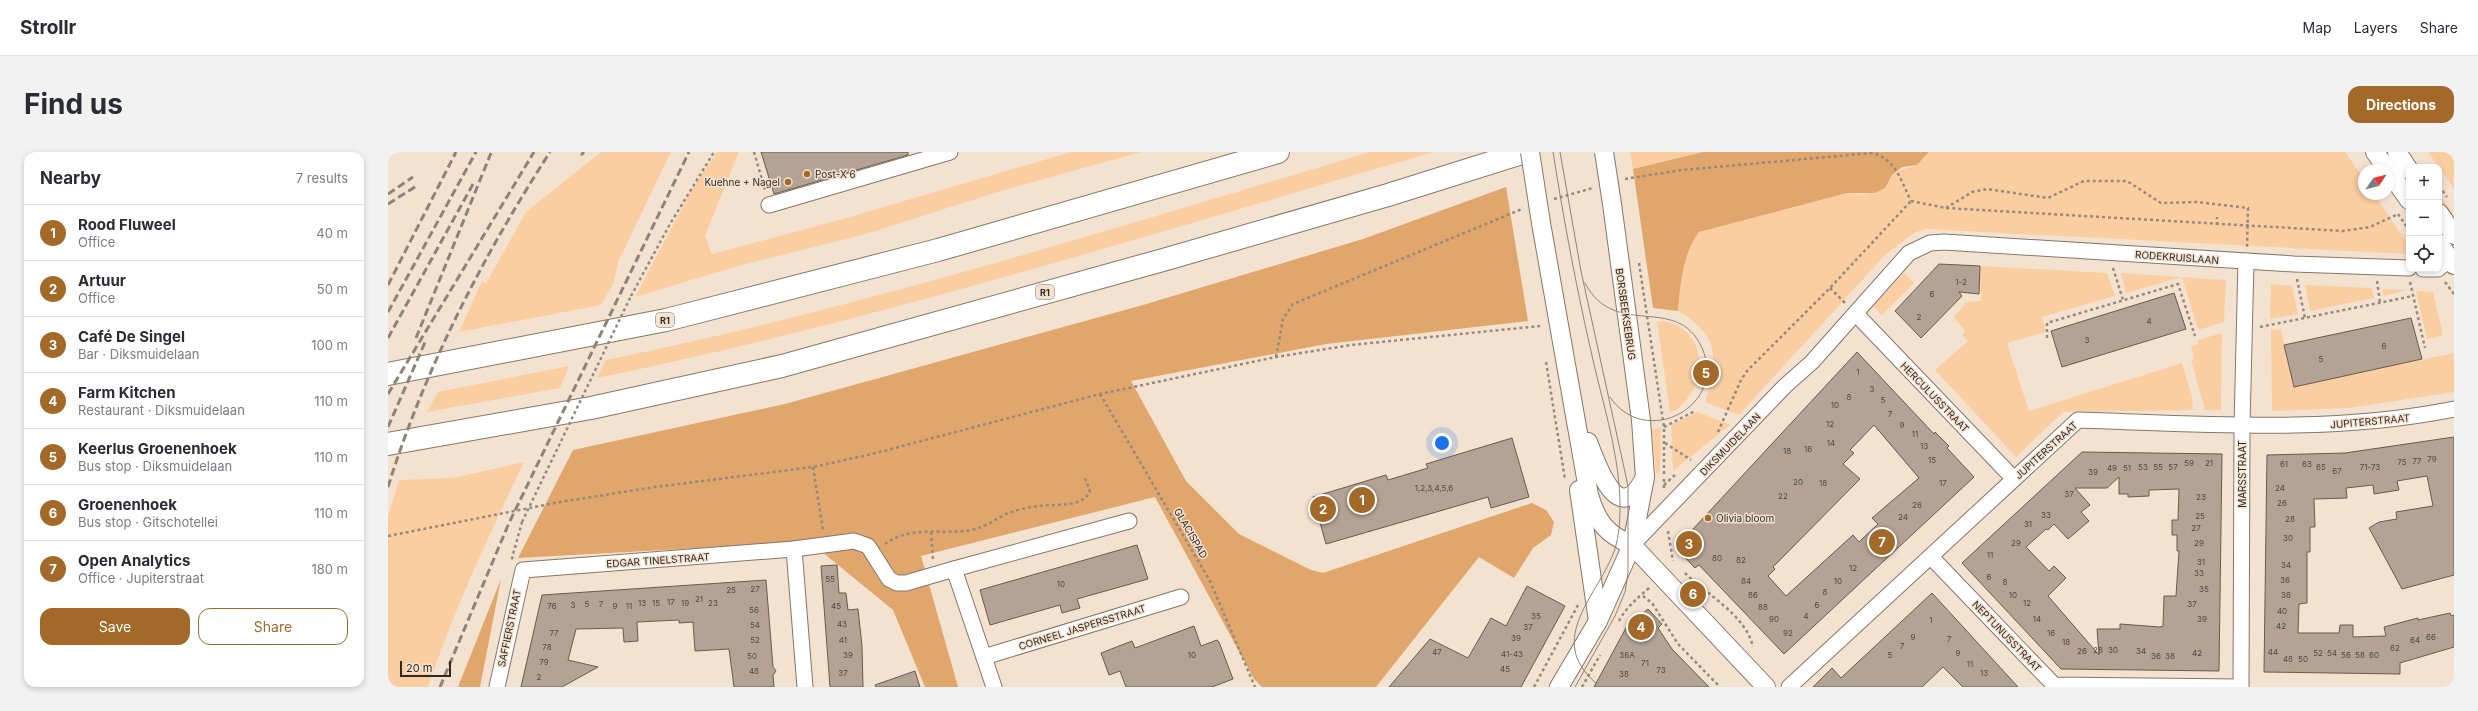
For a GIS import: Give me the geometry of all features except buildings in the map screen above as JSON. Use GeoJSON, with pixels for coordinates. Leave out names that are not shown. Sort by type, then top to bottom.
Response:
{"type":"FeatureCollection","features":[{"type":"Feature","properties":{"kind":"highway","name":"R1"},"geometry":{"type":"LineString","coordinates":[[388,374],[575,339],[689,314],[938,250],[1278,152]]}},
{"type":"Feature","properties":{"kind":"highway","name":"R1"},"geometry":{"type":"LineString","coordinates":[[388,444],[591,408],[782,366],[1185,254],[1388,195],[1525,152]]}},
{"type":"Feature","properties":{"kind":"street"},"geometry":{"type":"LineString","coordinates":[[769,205],[950,152]]}},
{"type":"Feature","properties":{"kind":"street"},"geometry":{"type":"LineString","coordinates":[[1530,152],[1589,495],[1595,511],[1612,535],[1632,545],[1766,687]]}},
{"type":"Feature","properties":{"kind":"street","name":"BORSBEEKSEBRUG"},"geometry":{"type":"LineString","coordinates":[[1604,152],[1641,420],[1645,477],[1632,545]]}},
{"type":"Feature","properties":{"kind":"street"},"geometry":{"type":"LineString","coordinates":[[2375,152],[2406,196]]}},
{"type":"Feature","properties":{"kind":"street"},"geometry":{"type":"LineString","coordinates":[[2397,152],[2406,166]]}},
{"type":"Feature","properties":{"kind":"street"},"geometry":{"type":"LineString","coordinates":[[2442,217],[2454,235]]}},
{"type":"Feature","properties":{"kind":"street","name":"RODEKRUISLAAN"},"geometry":{"type":"LineString","coordinates":[[1944,242],[2294,264],[2406,268]]}},
{"type":"Feature","properties":{"kind":"street","name":"DIKSMUIDELAAN"},"geometry":{"type":"LineString","coordinates":[[1560,687],[1598,621],[1632,545],[1856,314],[1909,253],[1930,243],[1944,242]]}},
{"type":"Feature","properties":{"kind":"street"},"geometry":{"type":"LineString","coordinates":[[2442,251],[2447,264]]}},
{"type":"Feature","properties":{"kind":"street","name":"MARSSTRAAT"},"geometry":{"type":"LineString","coordinates":[[2241,687],[2242,426],[2246,261]]}},
{"type":"Feature","properties":{"kind":"street","name":"HERCULUSSTRAAT"},"geometry":{"type":"LineString","coordinates":[[1856,314],[2014,479]]}},
{"type":"Feature","properties":{"kind":"street","name":"JUPITERSTRAAT"},"geometry":{"type":"LineString","coordinates":[[1789,687],[2078,420],[2242,426],[2348,424],[2408,419],[2454,409]]}},
{"type":"Feature","properties":{"kind":"street"},"geometry":{"type":"LineString","coordinates":[[1576,415],[1604,481],[1614,494],[1623,498],[1632,496],[1638,490],[1645,477]]}},
{"type":"Feature","properties":{"kind":"street"},"geometry":{"type":"LineString","coordinates":[[1576,415],[1578,486],[1598,621]]}},
{"type":"Feature","properties":{"kind":"street"},"geometry":{"type":"LineString","coordinates":[[806,687],[794,549],[826,544],[861,542],[874,553],[889,579],[897,583],[934,575],[1129,521]]}},
{"type":"Feature","properties":{"kind":"street","name":"EDGAR TINELSTRAAT"},"geometry":{"type":"LineString","coordinates":[[523,570],[794,549]]}},
{"type":"Feature","properties":{"kind":"street","name":"NEPTUNUSSTRAAT"},"geometry":{"type":"LineString","coordinates":[[1931,556],[2054,686],[2241,687]]}},
{"type":"Feature","properties":{"kind":"street"},"geometry":{"type":"LineString","coordinates":[[954,569],[994,687]]}},
{"type":"Feature","properties":{"kind":"street","name":"SAFFIERSTRAAT"},"geometry":{"type":"LineString","coordinates":[[497,687],[523,570]]}},
{"type":"Feature","properties":{"kind":"street","name":"CORNEEL JASPERSSTRAAT"},"geometry":{"type":"LineString","coordinates":[[984,657],[1181,597]]}},
{"type":"Feature","properties":{"kind":"path"},"geometry":{"type":"LineString","coordinates":[[523,570],[512,558],[522,522],[631,296],[670,224],[714,152]]}},
{"type":"Feature","properties":{"kind":"path"},"geometry":{"type":"LineString","coordinates":[[754,152],[769,205]]}},
{"type":"Feature","properties":{"kind":"path"},"geometry":{"type":"LineString","coordinates":[[1619,180],[1682,170],[1872,153],[1880,155],[1895,168],[1911,201]]}},
{"type":"Feature","properties":{"kind":"path"},"geometry":{"type":"LineString","coordinates":[[1946,208],[1972,192],[1987,189],[2048,198],[2084,181],[2127,181],[2161,203],[2197,202],[2248,208],[2248,227]]}},
{"type":"Feature","properties":{"kind":"path"},"geometry":{"type":"LineString","coordinates":[[1546,202],[1597,187]]}},
{"type":"Feature","properties":{"kind":"path"},"geometry":{"type":"LineString","coordinates":[[1911,201],[1946,208],[2248,227],[2357,230],[2381,223],[2398,214],[2406,226]]}},
{"type":"Feature","properties":{"kind":"path"},"geometry":{"type":"LineString","coordinates":[[1716,434],[1741,380],[1747,371],[1830,288],[1911,201]]}},
{"type":"Feature","properties":{"kind":"path"},"geometry":{"type":"LineString","coordinates":[[1276,357],[1283,319],[1293,304],[1524,208]]}},
{"type":"Feature","properties":{"kind":"path"},"geometry":{"type":"LineString","coordinates":[[2217,217],[2217,225]]}},
{"type":"Feature","properties":{"kind":"path"},"geometry":{"type":"LineString","coordinates":[[2108,252],[2123,300]]}},
{"type":"Feature","properties":{"kind":"path"},"geometry":{"type":"LineString","coordinates":[[1639,262],[1664,427],[1664,486]]}},
{"type":"Feature","properties":{"kind":"path"},"geometry":{"type":"LineString","coordinates":[[2294,264],[2305,318]]}},
{"type":"Feature","properties":{"kind":"path"},"geometry":{"type":"LineString","coordinates":[[2374,267],[2380,302]]}},
{"type":"Feature","properties":{"kind":"path"},"geometry":{"type":"LineString","coordinates":[[2409,272],[2425,348]]}},
{"type":"Feature","properties":{"kind":"path"},"geometry":{"type":"LineString","coordinates":[[2047,338],[2047,323],[2178,284],[2194,336]]}},
{"type":"Feature","properties":{"kind":"path"},"geometry":{"type":"LineString","coordinates":[[2244,330],[2413,296]]}},
{"type":"Feature","properties":{"kind":"path"},"geometry":{"type":"LineString","coordinates":[[388,536],[560,502],[655,487],[813,467],[872,454],[1100,394],[1276,357],[1351,345],[1540,326],[1542,333]]}},
{"type":"Feature","properties":{"kind":"path"},"geometry":{"type":"LineString","coordinates":[[1545,354],[1565,480]]}},
{"type":"Feature","properties":{"kind":"path","name":"GLACISPAD"},"geometry":{"type":"LineString","coordinates":[[1100,394],[1210,581],[1255,687]]}},
{"type":"Feature","properties":{"kind":"path"},"geometry":{"type":"LineString","coordinates":[[1664,427],[1695,411]]}},
{"type":"Feature","properties":{"kind":"path"},"geometry":{"type":"LineString","coordinates":[[1664,442],[1691,460],[1697,455]]}},
{"type":"Feature","properties":{"kind":"path"},"geometry":{"type":"LineString","coordinates":[[813,467],[826,544]]}},
{"type":"Feature","properties":{"kind":"path"},"geometry":{"type":"LineString","coordinates":[[874,553],[903,535],[973,530],[1019,510],[1056,503],[1078,503],[1090,492],[1085,478]]}},
{"type":"Feature","properties":{"kind":"path"},"geometry":{"type":"LineString","coordinates":[[931,532],[934,575]]}},
{"type":"Feature","properties":{"kind":"path"},"geometry":{"type":"LineString","coordinates":[[1680,569],[1696,584],[1710,593],[1750,634],[1753,648],[1758,653]]}},
{"type":"Feature","properties":{"kind":"path"},"geometry":{"type":"LineString","coordinates":[[1643,596],[1652,603],[1678,644],[1720,687]]}},
{"type":"Feature","properties":{"kind":"path"},"geometry":{"type":"LineString","coordinates":[[1534,687],[1572,618],[1579,601]]}},
{"type":"Feature","properties":{"kind":"shaded area"},"geometry":{"type":"Polygon","coordinates":[[[601,152],[671,152],[618,262],[614,282],[601,305],[459,332],[482,281],[486,283],[526,212],[601,152]]]}},
{"type":"Feature","properties":{"kind":"shaded area"},"geometry":{"type":"Polygon","coordinates":[[[717,152],[739,152],[705,236],[712,254],[843,219],[1071,152],[1141,152],[1001,191],[866,234],[738,266],[635,297],[691,191],[717,152]]]}},
{"type":"Feature","properties":{"kind":"shaded area"},"geometry":{"type":"Polygon","coordinates":[[[1370,152],[1434,152],[913,302],[703,355],[597,378],[606,360],[703,339],[895,291],[1086,237],[1370,152]]]}},
{"type":"Feature","properties":{"kind":"shaded area"},"geometry":{"type":"Polygon","coordinates":[[[1630,152],[1703,152],[1633,169],[1630,152]]]}},
{"type":"Feature","properties":{"kind":"shaded area"},"geometry":{"type":"Polygon","coordinates":[[[1703,152],[1929,152],[1917,165],[1902,167],[1892,175],[1885,188],[1875,193],[1847,193],[1699,232],[1689,249],[1683,270],[1678,311],[1653,308],[1633,169],[1703,152]]]}},
{"type":"Feature","properties":{"kind":"shaded area"},"geometry":{"type":"Polygon","coordinates":[[[1929,152],[2345,152],[2358,170],[2358,200],[2378,200],[2406,242],[2406,254],[1925,229],[1914,233],[1886,254],[1739,415],[1705,402],[1713,374],[1714,361],[1709,339],[1702,329],[1678,311],[1683,270],[1689,249],[1699,232],[1847,193],[1863,195],[1890,180],[1898,171],[1912,167],[1921,161],[1929,152]]]}},
{"type":"Feature","properties":{"kind":"shaded area"},"geometry":{"type":"Polygon","coordinates":[[[2428,152],[2454,152],[2454,189],[2442,172],[2442,164],[2436,164],[2428,152]]]}},
{"type":"Feature","properties":{"kind":"shaded area"},"geometry":{"type":"Polygon","coordinates":[[[1506,187],[1528,321],[1326,344],[1131,381],[1186,481],[1239,534],[1311,570],[1323,573],[1532,503],[1546,510],[1554,522],[1551,535],[1533,548],[1514,578],[1479,557],[1376,687],[1262,687],[1254,679],[1155,497],[921,556],[958,687],[925,687],[893,610],[810,542],[518,558],[573,450],[785,404],[1143,305],[1363,239],[1506,187]]]}},
{"type":"Feature","properties":{"kind":"shaded area"},"geometry":{"type":"Polygon","coordinates":[[[2442,197],[2454,215],[2454,224],[2442,207],[2442,197]]]}},
{"type":"Feature","properties":{"kind":"shaded area"},"geometry":{"type":"Polygon","coordinates":[[[1980,266],[2107,273],[2115,296],[2042,317],[2046,332],[2007,343],[2029,411],[2182,363],[2192,396],[2193,410],[2063,412],[2016,457],[1935,370],[1968,341],[1962,335],[1965,331],[1954,317],[1966,302],[1981,301],[1980,266]]]}},
{"type":"Feature","properties":{"kind":"shaded area"},"geometry":{"type":"Polygon","coordinates":[[[1904,273],[1914,283],[1882,315],[1873,306],[1904,273]]]}},
{"type":"Feature","properties":{"kind":"shaded area"},"geometry":{"type":"Polygon","coordinates":[[[2121,273],[2182,277],[2126,293],[2121,273]]]}},
{"type":"Feature","properties":{"kind":"shaded area"},"geometry":{"type":"Polygon","coordinates":[[[2182,277],[2226,280],[2224,322],[2198,330],[2182,277]]]}},
{"type":"Feature","properties":{"kind":"shaded area"},"geometry":{"type":"Polygon","coordinates":[[[2271,284],[2292,286],[2298,314],[2270,319],[2271,284]]]}},
{"type":"Feature","properties":{"kind":"shaded area"},"geometry":{"type":"Polygon","coordinates":[[[2305,285],[2372,288],[2374,298],[2310,311],[2305,285]]]}},
{"type":"Feature","properties":{"kind":"shaded area"},"geometry":{"type":"Polygon","coordinates":[[[2382,289],[2407,290],[2384,296],[2382,289]]]}},
{"type":"Feature","properties":{"kind":"shaded area"},"geometry":{"type":"Polygon","coordinates":[[[2416,291],[2433,292],[2443,335],[2427,339],[2416,291]]]}},
{"type":"Feature","properties":{"kind":"shaded area"},"geometry":{"type":"Polygon","coordinates":[[[1657,321],[1671,323],[1683,329],[1692,338],[1697,349],[1700,362],[1699,375],[1695,387],[1682,405],[1670,412],[1657,321]]]}},
{"type":"Feature","properties":{"kind":"shaded area"},"geometry":{"type":"Polygon","coordinates":[[[2281,329],[2294,387],[2454,353],[2454,392],[2349,408],[2272,411],[2271,330],[2281,329]]]}},
{"type":"Feature","properties":{"kind":"shaded area"},"geometry":{"type":"Polygon","coordinates":[[[2222,333],[2221,410],[2205,410],[2191,360],[2194,359],[2191,346],[2198,344],[2198,340],[2222,333]]]}},
{"type":"Feature","properties":{"kind":"shaded area"},"geometry":{"type":"Polygon","coordinates":[[[569,366],[560,388],[427,412],[438,392],[569,366]]]}},
{"type":"Feature","properties":{"kind":"shaded area"},"geometry":{"type":"Polygon","coordinates":[[[1698,412],[1730,425],[1673,471],[1671,425],[1698,412]]]}},
{"type":"Feature","properties":{"kind":"shaded area"},"geometry":{"type":"Polygon","coordinates":[[[1661,428],[1660,471],[1656,474],[1652,429],[1661,428]]]}},
{"type":"Feature","properties":{"kind":"shaded area"},"geometry":{"type":"Polygon","coordinates":[[[524,462],[485,545],[449,629],[428,687],[388,687],[388,516],[399,480],[453,478],[524,462]]]}},
{"type":"Feature","properties":{"kind":"shaded area"},"geometry":{"type":"Polygon","coordinates":[[[501,579],[480,687],[458,687],[501,579]]]}},
{"type":"Feature","properties":{"kind":"tram line"},"geometry":{"type":"LineString","coordinates":[[1553,152],[1576,282],[1611,433],[1619,488],[1619,523],[1615,549],[1588,600],[1580,617],[1575,633],[1575,650],[1581,666],[1596,683]]}},
{"type":"Feature","properties":{"kind":"tram line"},"geometry":{"type":"LineString","coordinates":[[1560,152],[1581,271],[1628,486],[1628,573],[1625,592],[1615,616],[1575,687]]}},
{"type":"Feature","properties":{"kind":"tram line"},"geometry":{"type":"LineString","coordinates":[[1585,283],[1598,300],[1612,310],[1629,314],[1662,318],[1677,322],[1691,332],[1702,348],[1707,369],[1704,388],[1694,403],[1679,414],[1661,420],[1643,420],[1625,412],[1610,397]]}},
{"type":"Feature","properties":{"kind":"railway"},"geometry":{"type":"LineString","coordinates":[[388,285],[456,152]]}},
{"type":"Feature","properties":{"kind":"railway"},"geometry":{"type":"LineString","coordinates":[[388,312],[476,152]]}},
{"type":"Feature","properties":{"kind":"railway"},"geometry":{"type":"LineString","coordinates":[[388,394],[534,152]]}},
{"type":"Feature","properties":{"kind":"railway"},"geometry":{"type":"LineString","coordinates":[[388,487],[420,399],[458,314],[502,231],[550,152]]}},
{"type":"Feature","properties":{"kind":"railway"},"geometry":{"type":"LineString","coordinates":[[581,155],[584,152]]}},
{"type":"Feature","properties":{"kind":"railway"},"geometry":{"type":"LineString","coordinates":[[440,687],[509,523],[689,152]]}},
{"type":"Feature","properties":{"kind":"railway"},"geometry":{"type":"LineString","coordinates":[[416,338],[491,153]]}},
{"type":"Feature","properties":{"kind":"railway"},"geometry":{"type":"LineString","coordinates":[[388,194],[413,177]]}},
{"type":"Feature","properties":{"kind":"railway"},"geometry":{"type":"LineString","coordinates":[[388,338],[473,184]]}},
{"type":"Feature","properties":{"kind":"railway"},"geometry":{"type":"LineString","coordinates":[[388,204],[418,185]]}},
{"type":"Feature","properties":{"kind":"railway"},"geometry":{"type":"LineString","coordinates":[[388,427],[426,340]]}},
{"type":"Feature","properties":{"kind":"place","name":"Post-X 6"},"geometry":{"type":"Point","coordinates":[807,174]}},
{"type":"Feature","properties":{"kind":"place","name":"Kuehne + Nagel"},"geometry":{"type":"Point","coordinates":[788,182]}},
{"type":"Feature","properties":{"kind":"place","name":"Keerlus Groenenhoek"},"geometry":{"type":"Point","coordinates":[1706,373]}},
{"type":"Feature","properties":{"kind":"place","name":"Rood Fluweel"},"geometry":{"type":"Point","coordinates":[1362,500]}},
{"type":"Feature","properties":{"kind":"place","name":"Artuur"},"geometry":{"type":"Point","coordinates":[1323,509]}},
{"type":"Feature","properties":{"kind":"place","name":"Olivia bloom"},"geometry":{"type":"Point","coordinates":[1708,518]}},
{"type":"Feature","properties":{"kind":"place","name":"Open Analytics"},"geometry":{"type":"Point","coordinates":[1882,542]}},
{"type":"Feature","properties":{"kind":"place","name":"Café De Singel"},"geometry":{"type":"Point","coordinates":[1689,544]}},
{"type":"Feature","properties":{"kind":"place","name":"Groenenhoek"},"geometry":{"type":"Point","coordinates":[1693,594]}},
{"type":"Feature","properties":{"kind":"place","name":"Farm Kitchen"},"geometry":{"type":"Point","coordinates":[1641,627]}}]}
